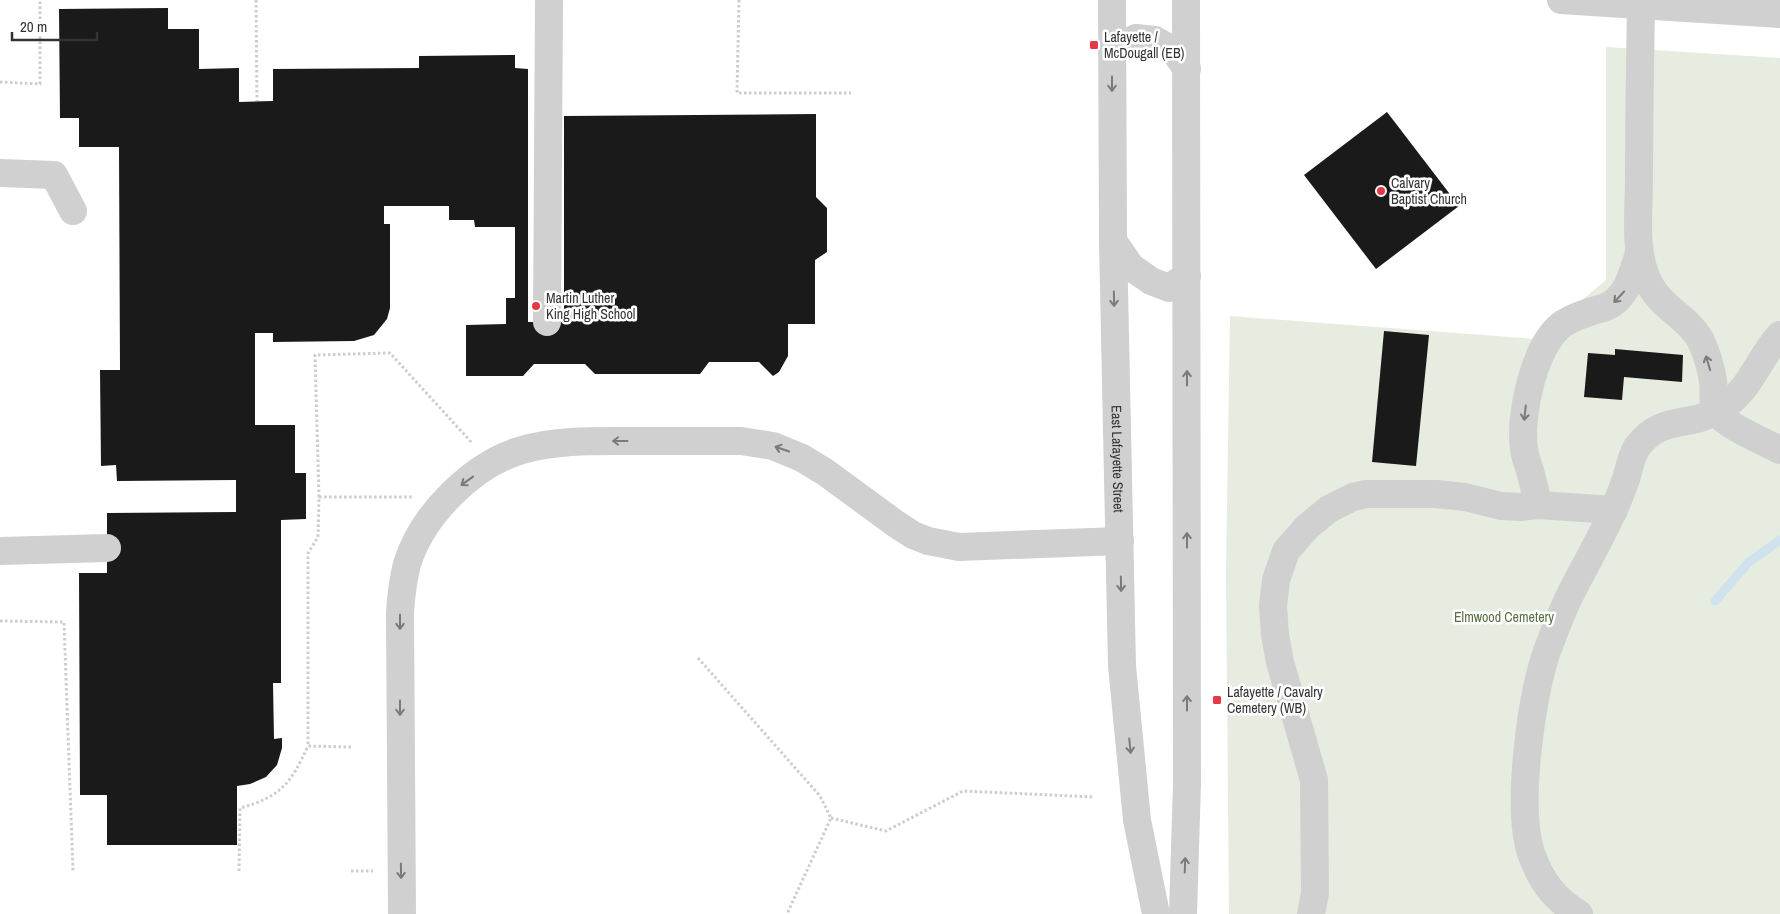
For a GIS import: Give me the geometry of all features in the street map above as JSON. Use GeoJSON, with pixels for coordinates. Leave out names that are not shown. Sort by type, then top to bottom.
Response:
{"type":"FeatureCollection","features":[{"type":"Feature","properties":{"kind":"street"},"geometry":{"type":"LineString","coordinates":[[547,322],[550,0]]}},
{"type":"Feature","properties":{"kind":"street","name":"East Lafayette Street"},"geometry":{"type":"LineString","coordinates":[[1112,0],[1113,241],[1122,666],[1136,808],[1156,914]]}},
{"type":"Feature","properties":{"kind":"street"},"geometry":{"type":"LineString","coordinates":[[1183,914],[1187,783],[1186,0]]}},
{"type":"Feature","properties":{"kind":"street"},"geometry":{"type":"LineString","coordinates":[[1561,0],[1780,14]]}},
{"type":"Feature","properties":{"kind":"street"},"geometry":{"type":"LineString","coordinates":[[1538,505],[1524,451],[1523,439],[1527,397],[1539,358],[1550,338],[1561,325],[1575,316],[1604,308],[1614,303],[1630,282],[1639,253],[1641,6]]}},
{"type":"Feature","properties":{"kind":"street"},"geometry":{"type":"LineString","coordinates":[[1112,49],[1136,38],[1155,40],[1174,51],[1186,69]]}},
{"type":"Feature","properties":{"kind":"street"},"geometry":{"type":"LineString","coordinates":[[0,174],[54,175],[73,211]]}},
{"type":"Feature","properties":{"kind":"street"},"geometry":{"type":"LineString","coordinates":[[1113,241],[1131,267],[1151,281],[1169,288],[1187,276]]}},
{"type":"Feature","properties":{"kind":"street"},"geometry":{"type":"LineString","coordinates":[[1639,253],[1649,284],[1654,292],[1662,302],[1694,330],[1701,342],[1713,382],[1716,411],[1724,420],[1737,428],[1780,450]]}},
{"type":"Feature","properties":{"kind":"street"},"geometry":{"type":"LineString","coordinates":[[1579,914],[1563,904],[1549,889],[1531,852],[1525,818],[1527,763],[1533,708],[1546,653],[1569,597],[1614,510],[1636,448],[1655,430],[1666,425],[1697,418],[1716,411],[1730,402],[1741,391],[1780,335]]}},
{"type":"Feature","properties":{"kind":"street"},"geometry":{"type":"LineString","coordinates":[[402,914],[400,612],[402,589],[408,563],[418,540],[444,501],[460,486],[501,458],[520,451],[568,441],[741,441],[757,443],[789,452],[825,472],[896,524],[913,535],[928,541],[959,547],[1120,541]]}},
{"type":"Feature","properties":{"kind":"street"},"geometry":{"type":"LineString","coordinates":[[1311,914],[1315,893],[1314,780],[1280,662],[1273,616],[1276,580],[1286,550],[1307,527],[1329,509],[1353,497],[1366,494],[1436,494],[1465,497],[1501,506],[1521,507],[1538,505],[1614,510]]}},
{"type":"Feature","properties":{"kind":"street"},"geometry":{"type":"LineString","coordinates":[[0,551],[107,548]]}},
{"type":"Feature","properties":{"kind":"path"},"geometry":{"type":"LineString","coordinates":[[0,82],[40,84],[40,0]]}},
{"type":"Feature","properties":{"kind":"path"},"geometry":{"type":"LineString","coordinates":[[256,0],[257,101]]}},
{"type":"Feature","properties":{"kind":"path"},"geometry":{"type":"LineString","coordinates":[[739,0],[737,94],[851,93]]}},
{"type":"Feature","properties":{"kind":"path"},"geometry":{"type":"LineString","coordinates":[[239,871],[240,808],[262,802],[280,791],[296,771],[308,746],[308,553],[318,537],[319,497],[315,355],[390,353],[474,446]]}},
{"type":"Feature","properties":{"kind":"path"},"geometry":{"type":"LineString","coordinates":[[319,497],[416,497]]}},
{"type":"Feature","properties":{"kind":"path"},"geometry":{"type":"LineString","coordinates":[[0,621],[64,622],[73,871]]}},
{"type":"Feature","properties":{"kind":"path"},"geometry":{"type":"LineString","coordinates":[[698,658],[820,796],[831,818]]}},
{"type":"Feature","properties":{"kind":"path"},"geometry":{"type":"LineString","coordinates":[[308,746],[351,747]]}},
{"type":"Feature","properties":{"kind":"path"},"geometry":{"type":"LineString","coordinates":[[831,818],[886,831],[963,791],[1094,797]]}},
{"type":"Feature","properties":{"kind":"path"},"geometry":{"type":"LineString","coordinates":[[787,914],[831,818]]}},
{"type":"Feature","properties":{"kind":"green space","name":"Elmwood Cemetery"},"geometry":{"type":"Polygon","coordinates":[[[1606,47],[1780,58],[1780,914],[1229,914],[1226,572],[1230,316],[1535,339],[1606,280],[1606,47]]]}},
{"type":"Feature","properties":{"kind":"building"},"geometry":{"type":"Polygon","coordinates":[[[168,8],[168,29],[199,29],[199,69],[239,68],[239,102],[273,101],[273,69],[419,68],[419,56],[515,55],[515,68],[528,69],[528,322],[564,322],[564,116],[816,114],[816,197],[827,208],[827,252],[815,260],[815,324],[788,324],[788,356],[779,372],[773,376],[759,362],[709,362],[700,374],[595,374],[585,364],[534,364],[523,376],[466,376],[466,325],[506,324],[506,298],[515,298],[515,227],[475,227],[474,220],[449,220],[449,206],[384,206],[384,224],[390,224],[390,308],[387,319],[374,335],[354,341],[273,342],[273,333],[255,333],[255,425],[295,425],[295,473],[306,473],[306,519],[281,520],[281,683],[273,683],[274,739],[282,738],[282,748],[277,765],[266,777],[250,784],[237,786],[237,845],[107,845],[107,795],[80,795],[79,573],[107,573],[107,513],[236,512],[236,480],[117,481],[116,465],[101,466],[100,370],[120,370],[119,147],[79,147],[79,118],[60,118],[59,9],[168,8]]]}},
{"type":"Feature","properties":{"kind":"building","name":"Calvary Baptist Church"},"geometry":{"type":"Polygon","coordinates":[[[1387,112],[1459,206],[1376,269],[1304,175],[1387,112]]]}},
{"type":"Feature","properties":{"kind":"building"},"geometry":{"type":"Polygon","coordinates":[[[1384,331],[1429,335],[1416,466],[1372,462],[1384,331]]]}},
{"type":"Feature","properties":{"kind":"building"},"geometry":{"type":"Polygon","coordinates":[[[1615,349],[1683,355],[1682,382],[1624,377],[1622,400],[1584,397],[1588,353],[1615,355],[1615,349]]]}},
{"type":"Feature","properties":{"kind":"waterway"},"geometry":{"type":"LineString","coordinates":[[1715,601],[1749,562],[1780,540]]}},
{"type":"Feature","properties":{"kind":"place","name":"Lafayette / McDougall (EB)"},"geometry":{"type":"Point","coordinates":[1094,45]}},
{"type":"Feature","properties":{"kind":"place","name":"Calvary Baptist Church"},"geometry":{"type":"Point","coordinates":[1381,191]}},
{"type":"Feature","properties":{"kind":"place","name":"Martin Luther King High School"},"geometry":{"type":"Point","coordinates":[536,306]}},
{"type":"Feature","properties":{"kind":"place","name":"Lafayette / Cavalry Cemetery (WB)"},"geometry":{"type":"Point","coordinates":[1217,700]}}]}
